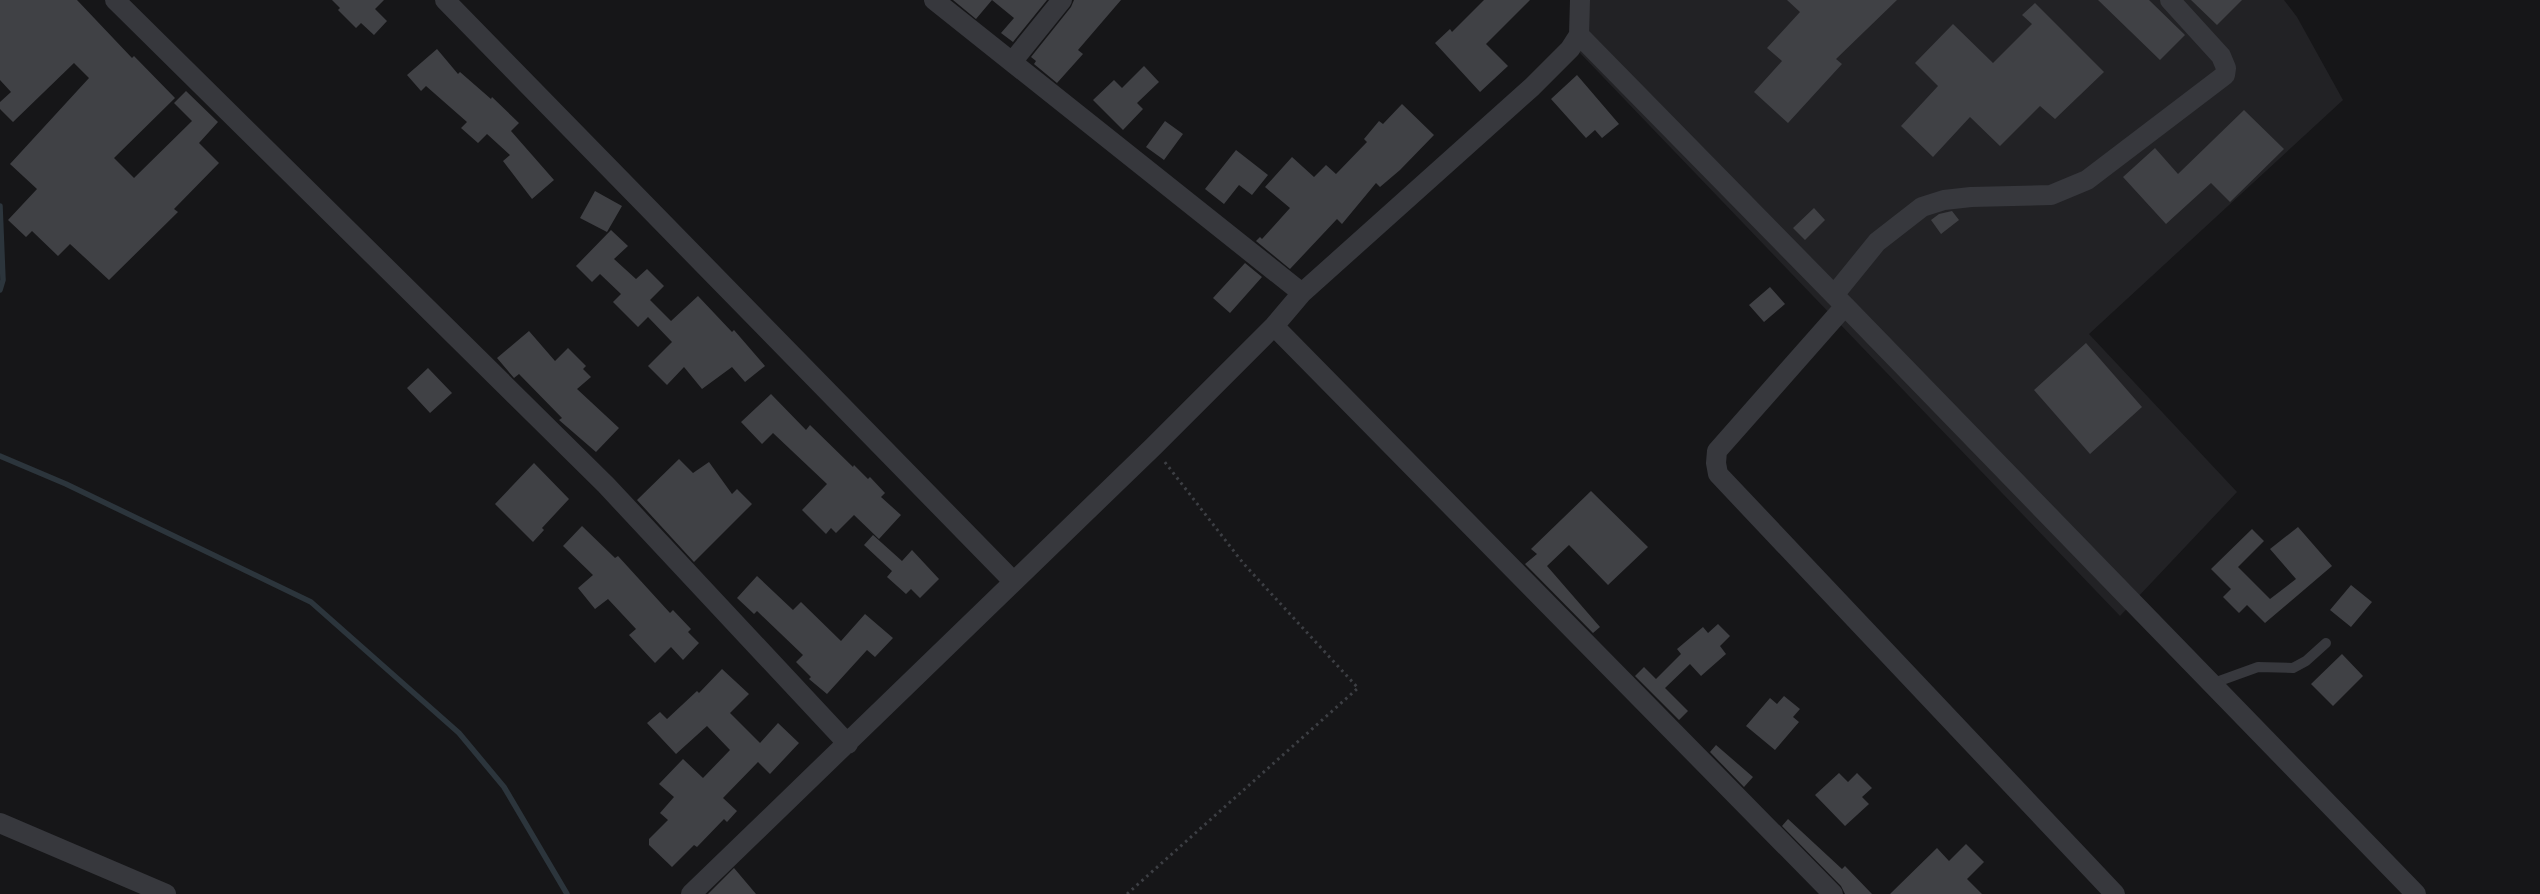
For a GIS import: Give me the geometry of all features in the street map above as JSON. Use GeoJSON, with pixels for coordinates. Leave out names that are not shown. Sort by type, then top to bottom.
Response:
{"type":"FeatureCollection","features":[{"type":"Feature","properties":{"kind":"street"},"geometry":{"type":"LineString","coordinates":[[114,0],[606,485],[848,744]]}},
{"type":"Feature","properties":{"kind":"street"},"geometry":{"type":"LineString","coordinates":[[445,0],[1013,581]]}},
{"type":"Feature","properties":{"kind":"street"},"geometry":{"type":"LineString","coordinates":[[934,0],[1302,294]]}},
{"type":"Feature","properties":{"kind":"street"},"geometry":{"type":"LineString","coordinates":[[1012,62],[1062,0]]}},
{"type":"Feature","properties":{"kind":"street"},"geometry":{"type":"LineString","coordinates":[[691,894],[848,744],[1153,446],[1274,326],[1302,294],[1532,87],[1570,49],[1580,35],[1580,0]]}},
{"type":"Feature","properties":{"kind":"street"},"geometry":{"type":"LineString","coordinates":[[2115,894],[1718,474],[1716,463],[1717,451],[1840,301],[1877,242],[1922,207],[1944,200],[1971,197],[2051,195],[2087,180],[2225,75],[2226,68],[2221,56],[2170,0]]}},
{"type":"Feature","properties":{"kind":"street"},"geometry":{"type":"LineString","coordinates":[[1580,35],[2416,894]]}},
{"type":"Feature","properties":{"kind":"street"},"geometry":{"type":"LineString","coordinates":[[1274,326],[1833,894]]}},
{"type":"Feature","properties":{"kind":"street"},"geometry":{"type":"LineString","coordinates":[[0,823],[166,894]]}},
{"type":"Feature","properties":{"kind":"lane"},"geometry":{"type":"LineString","coordinates":[[2212,684],[2258,667],[2293,668],[2306,661],[2326,643]]}},
{"type":"Feature","properties":{"kind":"path"},"geometry":{"type":"LineString","coordinates":[[1127,894],[1358,688],[1243,564],[1153,446]]}},
{"type":"Feature","properties":{"kind":"shaded area"},"geometry":{"type":"Polygon","coordinates":[[[1587,0],[2284,0],[2297,17],[2343,100],[2089,334],[2237,492],[2120,616],[1580,53],[1587,0]]]}},
{"type":"Feature","properties":{"kind":"building"},"geometry":{"type":"Polygon","coordinates":[[[0,0],[77,0],[132,58],[134,56],[175,98],[114,158],[134,178],[192,121],[174,103],[186,91],[218,122],[199,143],[219,163],[174,209],[178,212],[109,280],[70,244],[58,256],[32,231],[26,237],[8,220],[37,189],[10,164],[89,78],[74,63],[13,122],[0,109],[0,102],[11,92],[0,80],[0,0]]]}},
{"type":"Feature","properties":{"kind":"building"},"geometry":{"type":"Polygon","coordinates":[[[332,0],[384,0],[375,9],[387,21],[374,35],[361,23],[356,28],[338,10],[340,8],[332,0]]]}},
{"type":"Feature","properties":{"kind":"building"},"geometry":{"type":"Polygon","coordinates":[[[953,0],[992,0],[976,19],[953,0]]]}},
{"type":"Feature","properties":{"kind":"building"},"geometry":{"type":"Polygon","coordinates":[[[992,0],[1047,0],[1013,42],[1001,33],[1014,18],[992,0]]]}},
{"type":"Feature","properties":{"kind":"building"},"geometry":{"type":"Polygon","coordinates":[[[1074,0],[1121,0],[1078,50],[1083,54],[1057,83],[1034,64],[1036,61],[1031,57],[1071,7],[1074,0]]]}},
{"type":"Feature","properties":{"kind":"building"},"geometry":{"type":"Polygon","coordinates":[[[1484,0],[1530,0],[1486,44],[1508,66],[1480,92],[1435,43],[1450,29],[1452,32],[1484,0]]]}},
{"type":"Feature","properties":{"kind":"building"},"geometry":{"type":"Polygon","coordinates":[[[1787,0],[1897,0],[1836,59],[1842,64],[1788,123],[1754,92],[1782,61],[1767,48],[1800,12],[1787,0]]]}},
{"type":"Feature","properties":{"kind":"building"},"geometry":{"type":"Polygon","coordinates":[[[2098,0],[2149,0],[2185,35],[2160,60],[2098,0]]]}},
{"type":"Feature","properties":{"kind":"building"},"geometry":{"type":"Polygon","coordinates":[[[2191,0],[2242,0],[2217,25],[2191,0]]]}},
{"type":"Feature","properties":{"kind":"building"},"geometry":{"type":"Polygon","coordinates":[[[2035,3],[2104,72],[2055,119],[2040,106],[2000,146],[1970,117],[1933,157],[1901,126],[1938,86],[1915,63],[1953,24],[1993,63],[2032,24],[2022,15],[2035,3]]]}},
{"type":"Feature","properties":{"kind":"building"},"geometry":{"type":"Polygon","coordinates":[[[437,49],[458,74],[460,72],[491,99],[492,97],[519,123],[511,131],[554,180],[532,199],[503,161],[510,155],[487,134],[478,143],[461,128],[467,122],[426,86],[421,91],[407,75],[437,49]]]}},
{"type":"Feature","properties":{"kind":"building"},"geometry":{"type":"Polygon","coordinates":[[[1144,66],[1159,82],[1137,103],[1143,109],[1123,130],[1093,100],[1114,80],[1122,88],[1144,66]]]}},
{"type":"Feature","properties":{"kind":"building"},"geometry":{"type":"Polygon","coordinates":[[[1577,75],[1619,124],[1602,138],[1595,130],[1586,138],[1551,99],[1577,75]]]}},
{"type":"Feature","properties":{"kind":"building"},"geometry":{"type":"Polygon","coordinates":[[[1402,104],[1434,135],[1400,170],[1380,187],[1376,183],[1342,224],[1337,219],[1290,269],[1256,241],[1260,237],[1262,239],[1290,208],[1265,187],[1292,157],[1314,177],[1326,165],[1336,174],[1367,142],[1364,139],[1379,121],[1383,124],[1402,104]]]}},
{"type":"Feature","properties":{"kind":"building"},"geometry":{"type":"Polygon","coordinates":[[[2244,110],[2284,149],[2230,202],[2211,183],[2166,224],[2123,177],[2155,148],[2178,174],[2244,110]]]}},
{"type":"Feature","properties":{"kind":"building"},"geometry":{"type":"Polygon","coordinates":[[[1165,121],[1183,134],[1164,160],[1146,147],[1165,121]]]}},
{"type":"Feature","properties":{"kind":"building"},"geometry":{"type":"Polygon","coordinates":[[[1236,150],[1268,175],[1252,195],[1239,185],[1224,204],[1205,189],[1236,150]]]}},
{"type":"Feature","properties":{"kind":"building"},"geometry":{"type":"Polygon","coordinates":[[[595,191],[622,206],[607,232],[580,218],[595,191]]]}},
{"type":"Feature","properties":{"kind":"building"},"geometry":{"type":"Polygon","coordinates":[[[1814,208],[1825,220],[1805,240],[1793,228],[1814,208]]]}},
{"type":"Feature","properties":{"kind":"building"},"geometry":{"type":"Polygon","coordinates":[[[1952,211],[1959,220],[1941,234],[1931,220],[1939,214],[1952,211]]]}},
{"type":"Feature","properties":{"kind":"building"},"geometry":{"type":"Polygon","coordinates":[[[611,230],[628,246],[614,259],[636,279],[647,269],[664,286],[650,300],[671,321],[698,296],[732,332],[734,330],[765,366],[745,382],[732,367],[702,389],[684,367],[667,385],[648,366],[672,342],[648,317],[638,327],[613,302],[621,294],[600,274],[592,282],[576,266],[611,230]]]}},
{"type":"Feature","properties":{"kind":"building"},"geometry":{"type":"Polygon","coordinates":[[[1245,263],[1262,277],[1230,313],[1213,298],[1245,263]]]}},
{"type":"Feature","properties":{"kind":"building"},"geometry":{"type":"Polygon","coordinates":[[[1770,287],[1785,304],[1764,322],[1749,305],[1770,287]]]}},
{"type":"Feature","properties":{"kind":"building"},"geometry":{"type":"Polygon","coordinates":[[[529,331],[555,361],[568,348],[586,366],[583,369],[591,377],[577,389],[619,428],[596,452],[559,420],[562,418],[519,374],[514,378],[497,358],[529,331]]]}},
{"type":"Feature","properties":{"kind":"building"},"geometry":{"type":"Polygon","coordinates":[[[2086,343],[2142,407],[2090,454],[2034,390],[2086,343]]]}},
{"type":"Feature","properties":{"kind":"building"},"geometry":{"type":"Polygon","coordinates":[[[428,368],[452,393],[430,413],[407,388],[428,368]]]}},
{"type":"Feature","properties":{"kind":"building"},"geometry":{"type":"Polygon","coordinates":[[[771,394],[806,430],[810,425],[853,467],[854,465],[868,479],[870,477],[885,493],[881,497],[901,515],[879,539],[854,515],[836,533],[831,528],[826,534],[802,510],[827,484],[773,433],[762,444],[741,422],[771,394]]]}},
{"type":"Feature","properties":{"kind":"building"},"geometry":{"type":"Polygon","coordinates":[[[679,459],[693,473],[709,462],[732,494],[737,489],[752,504],[694,562],[637,500],[679,459]]]}},
{"type":"Feature","properties":{"kind":"building"},"geometry":{"type":"Polygon","coordinates":[[[534,463],[569,499],[542,528],[544,530],[533,542],[495,504],[534,463]]]}},
{"type":"Feature","properties":{"kind":"building"},"geometry":{"type":"Polygon","coordinates":[[[1591,491],[1648,547],[1608,585],[1569,545],[1547,566],[1600,627],[1593,633],[1525,564],[1537,554],[1531,549],[1591,491]]]}},
{"type":"Feature","properties":{"kind":"building"},"geometry":{"type":"Polygon","coordinates":[[[582,526],[615,558],[618,556],[670,613],[673,610],[691,629],[688,632],[699,643],[683,660],[671,647],[655,663],[629,635],[636,629],[608,599],[595,609],[578,588],[593,575],[563,546],[582,526]]]}},
{"type":"Feature","properties":{"kind":"building"},"geometry":{"type":"Polygon","coordinates":[[[2298,527],[2332,566],[2265,623],[2247,605],[2239,613],[2223,597],[2231,589],[2211,569],[2252,529],[2264,541],[2238,567],[2270,599],[2296,579],[2270,549],[2298,527]]]}},
{"type":"Feature","properties":{"kind":"building"},"geometry":{"type":"Polygon","coordinates":[[[873,535],[902,561],[912,550],[939,579],[920,598],[911,589],[906,594],[887,577],[892,571],[864,545],[873,535]]]}},
{"type":"Feature","properties":{"kind":"building"},"geometry":{"type":"Polygon","coordinates":[[[757,576],[793,610],[801,602],[841,641],[865,614],[893,638],[875,657],[867,650],[827,694],[809,679],[811,677],[796,662],[803,655],[757,611],[754,614],[737,598],[757,576]]]}},
{"type":"Feature","properties":{"kind":"building"},"geometry":{"type":"Polygon","coordinates":[[[2351,585],[2372,602],[2351,627],[2330,610],[2351,585]]]}},
{"type":"Feature","properties":{"kind":"building"},"geometry":{"type":"Polygon","coordinates":[[[1718,624],[1730,636],[1720,646],[1726,654],[1701,676],[1690,664],[1665,688],[1688,711],[1679,720],[1635,676],[1644,667],[1656,679],[1681,654],[1677,649],[1703,627],[1708,633],[1718,624]]]}},
{"type":"Feature","properties":{"kind":"building"},"geometry":{"type":"Polygon","coordinates":[[[2342,654],[2363,676],[2333,706],[2311,684],[2342,654]]]}},
{"type":"Feature","properties":{"kind":"building"},"geometry":{"type":"Polygon","coordinates":[[[722,669],[749,694],[730,713],[760,743],[778,723],[799,743],[770,774],[758,762],[723,798],[737,811],[727,822],[724,819],[697,847],[694,845],[672,867],[649,845],[649,839],[668,820],[660,813],[674,797],[659,784],[683,759],[703,778],[730,750],[707,726],[676,754],[647,723],[660,712],[667,719],[697,691],[699,693],[722,669]]]}},
{"type":"Feature","properties":{"kind":"building"},"geometry":{"type":"Polygon","coordinates":[[[1784,696],[1800,709],[1793,717],[1799,722],[1775,750],[1746,726],[1770,698],[1777,704],[1784,696]]]}},
{"type":"Feature","properties":{"kind":"building"},"geometry":{"type":"Polygon","coordinates":[[[1716,745],[1753,777],[1744,787],[1710,752],[1716,745]]]}},
{"type":"Feature","properties":{"kind":"building"},"geometry":{"type":"Polygon","coordinates":[[[1839,773],[1848,782],[1857,773],[1872,788],[1862,797],[1869,804],[1845,826],[1815,795],[1839,773]]]}},
{"type":"Feature","properties":{"kind":"building"},"geometry":{"type":"Polygon","coordinates":[[[1788,819],[1842,869],[1845,866],[1872,894],[1845,894],[1841,886],[1782,826],[1788,819]]]}},
{"type":"Feature","properties":{"kind":"building"},"geometry":{"type":"Polygon","coordinates":[[[1966,844],[1984,862],[1967,879],[1982,894],[1890,894],[1937,848],[1949,861],[1966,844]]]}},
{"type":"Feature","properties":{"kind":"building"},"geometry":{"type":"Polygon","coordinates":[[[734,868],[756,894],[708,894],[734,868]]]}},
{"type":"Feature","properties":{"kind":"waterway"},"geometry":{"type":"LineString","coordinates":[[0,206],[3,280],[0,290]]}},
{"type":"Feature","properties":{"kind":"waterway"},"geometry":{"type":"LineString","coordinates":[[0,456],[66,484],[311,602],[459,733],[504,787],[567,894]]}}]}
